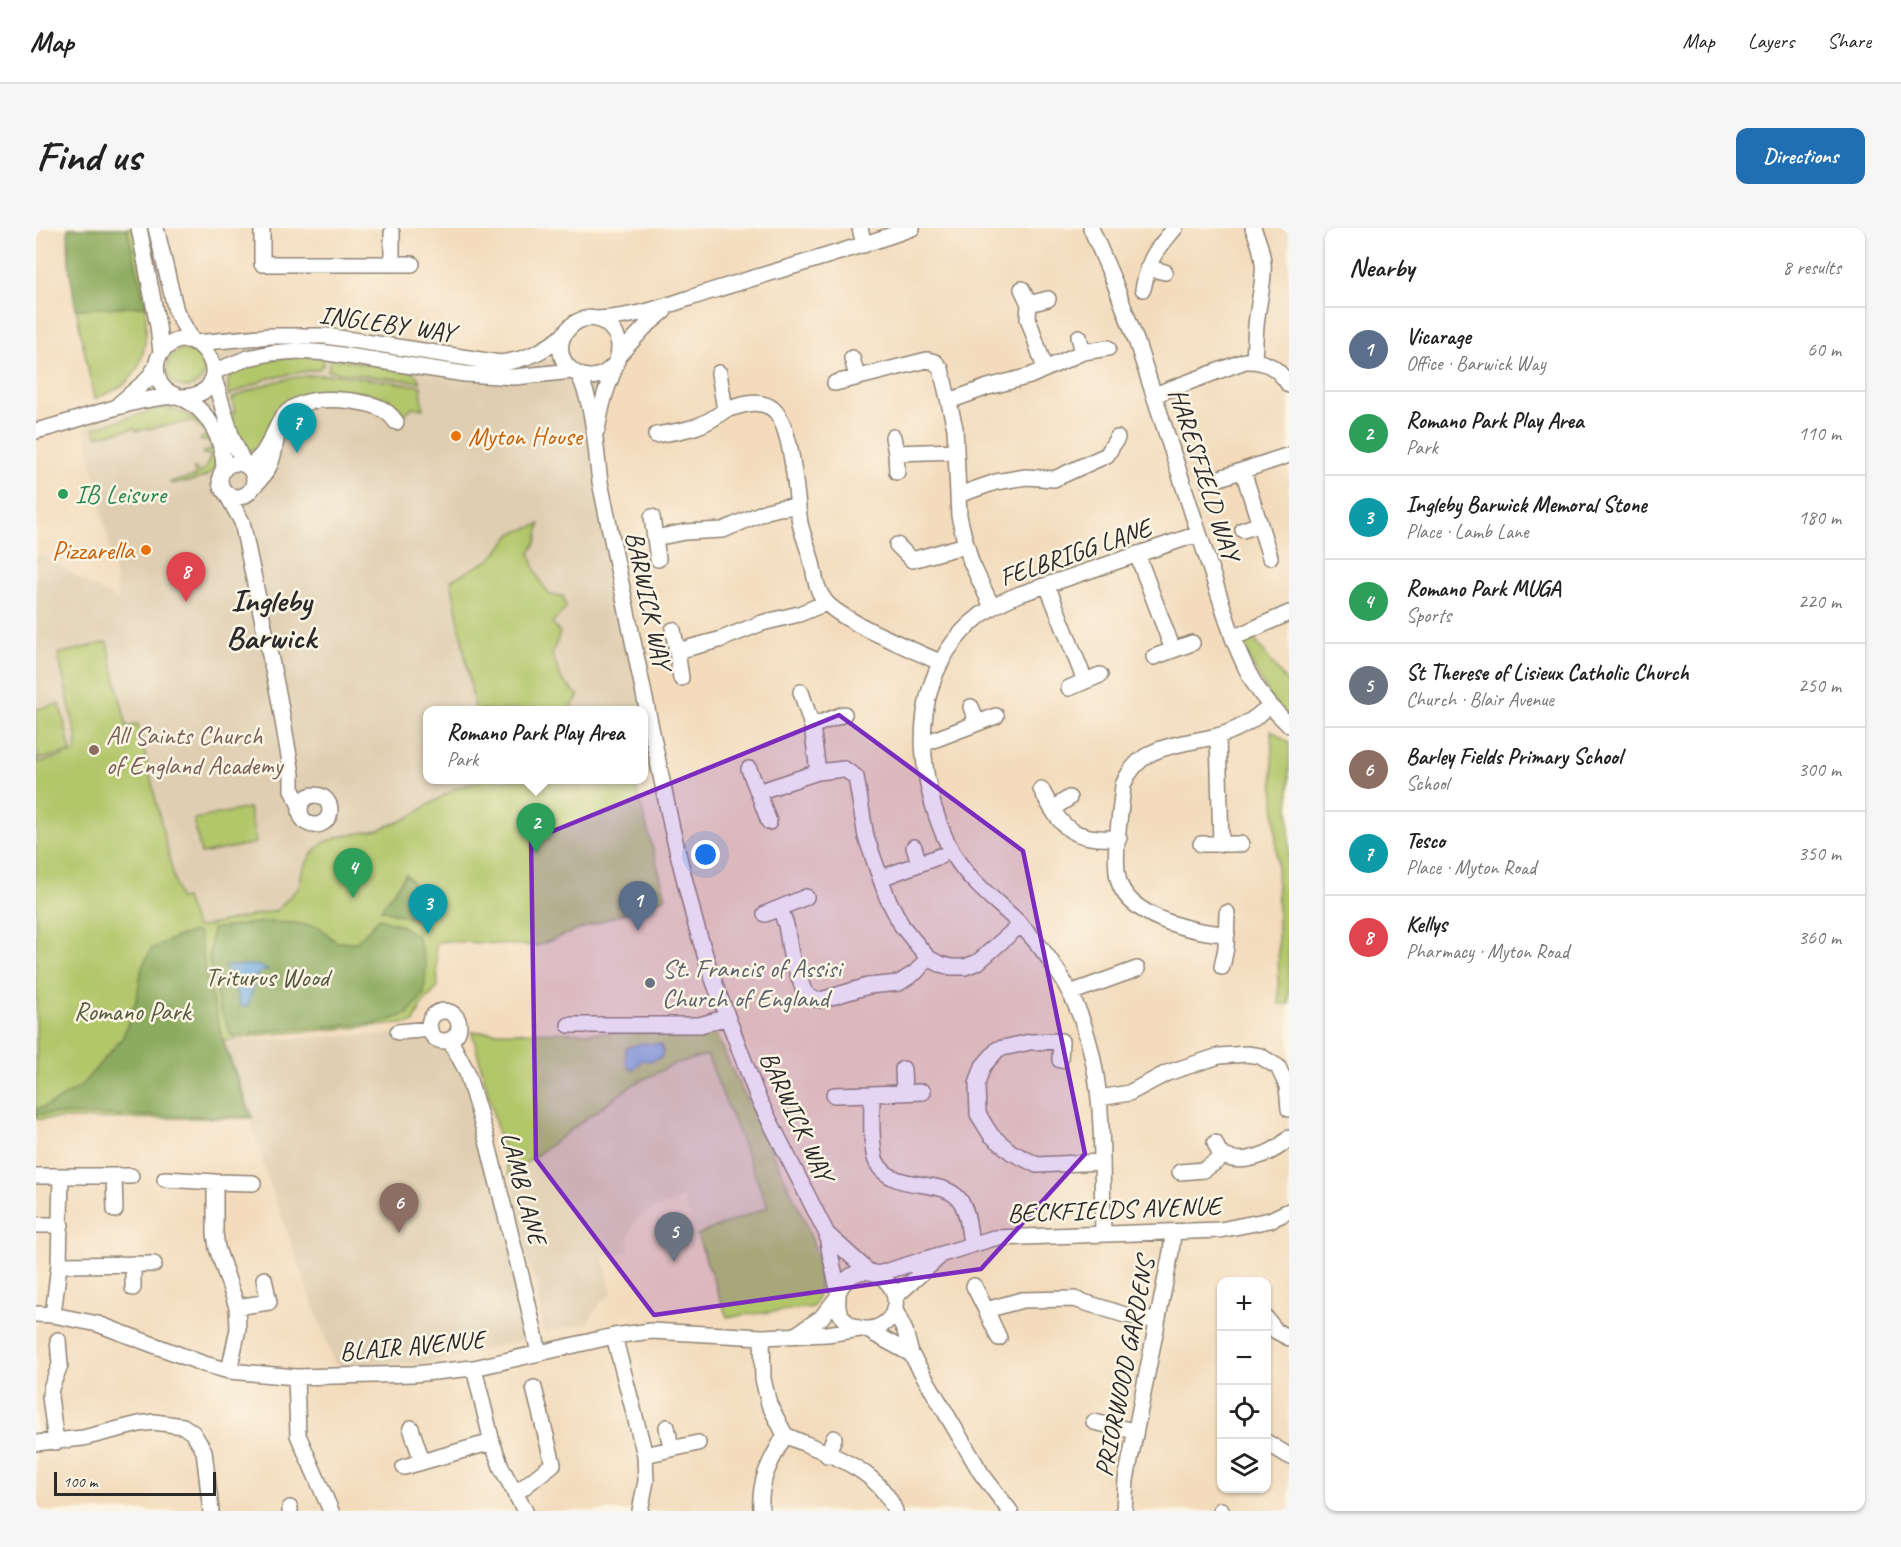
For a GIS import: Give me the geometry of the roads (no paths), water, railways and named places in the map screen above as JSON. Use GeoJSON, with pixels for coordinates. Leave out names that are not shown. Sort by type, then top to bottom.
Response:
{"type":"FeatureCollection","features":[{"type":"Feature","properties":{"kind":"street"},"geometry":{"type":"LineString","coordinates":[[139,228],[158,326],[159,381],[163,388],[205,414],[221,445],[224,469],[220,483],[242,522],[279,698],[292,774],[292,790],[300,806],[300,815],[308,824],[319,825],[325,822],[330,812],[330,806],[322,796],[309,796],[300,806]]}},
{"type":"Feature","properties":{"kind":"street"},"geometry":{"type":"LineString","coordinates":[[156,228],[176,311],[194,342],[208,353],[212,360],[213,374],[232,438],[254,477],[242,522]]}},
{"type":"Feature","properties":{"kind":"street"},"geometry":{"type":"LineString","coordinates":[[262,228],[262,264],[412,264]]}},
{"type":"Feature","properties":{"kind":"street"},"geometry":{"type":"LineString","coordinates":[[860,228],[864,246]]}},
{"type":"Feature","properties":{"kind":"street"},"geometry":{"type":"LineString","coordinates":[[672,306],[645,327],[610,370],[598,376],[575,373],[562,358],[561,343],[564,335],[574,323],[589,319],[641,315],[711,291],[864,246],[912,228]]}},
{"type":"Feature","properties":{"kind":"street","name":"HARESFIELD WAY"},"geometry":{"type":"LineString","coordinates":[[1091,228],[1115,284],[1154,395],[1233,638],[1251,681],[1269,706],[1289,725]]}},
{"type":"Feature","properties":{"kind":"street"},"geometry":{"type":"LineString","coordinates":[[1143,289],[1156,248],[1175,228]]}},
{"type":"Feature","properties":{"kind":"street"},"geometry":{"type":"LineString","coordinates":[[1253,228],[1264,267],[1254,360]]}},
{"type":"Feature","properties":{"kind":"street"},"geometry":{"type":"LineString","coordinates":[[392,233],[392,264]]}},
{"type":"Feature","properties":{"kind":"street"},"geometry":{"type":"LineString","coordinates":[[1148,268],[1165,272]]}},
{"type":"Feature","properties":{"kind":"street"},"geometry":{"type":"LineString","coordinates":[[1022,289],[1029,304],[1029,318],[1045,369]]}},
{"type":"Feature","properties":{"kind":"street"},"geometry":{"type":"LineString","coordinates":[[1029,304],[1048,299]]}},
{"type":"Feature","properties":{"kind":"street"},"geometry":{"type":"LineString","coordinates":[[597,319],[605,323],[617,336],[620,345],[616,360]]}},
{"type":"Feature","properties":{"kind":"street","name":"INGLEBY WAY"},"geometry":{"type":"LineString","coordinates":[[194,342],[270,336],[326,336],[500,363],[534,355],[564,335]]}},
{"type":"Feature","properties":{"kind":"street"},"geometry":{"type":"LineString","coordinates":[[117,406],[147,381],[168,346],[177,342],[194,342]]}},
{"type":"Feature","properties":{"kind":"street"},"geometry":{"type":"LineString","coordinates":[[949,401],[1045,369],[1081,344],[1108,348]]}},
{"type":"Feature","properties":{"kind":"street","name":"INGLEBY WAY"},"geometry":{"type":"LineString","coordinates":[[213,374],[248,358],[298,351],[339,354],[465,374],[515,376],[575,373]]}},
{"type":"Feature","properties":{"kind":"street"},"geometry":{"type":"LineString","coordinates":[[852,358],[857,377]]}},
{"type":"Feature","properties":{"kind":"street","name":"BARWICK WAY"},"geometry":{"type":"LineString","coordinates":[[596,435],[604,396],[616,360]]}},
{"type":"Feature","properties":{"kind":"street"},"geometry":{"type":"LineString","coordinates":[[835,383],[927,360],[935,362],[941,369],[955,428],[959,516],[971,562],[992,607]]}},
{"type":"Feature","properties":{"kind":"street"},"geometry":{"type":"LineString","coordinates":[[1154,395],[1245,361],[1254,360],[1276,369],[1289,385]]}},
{"type":"Feature","properties":{"kind":"street","name":"BARWICK WAY"},"geometry":{"type":"LineString","coordinates":[[575,373],[588,398],[596,435],[600,483],[647,706]]}},
{"type":"Feature","properties":{"kind":"street"},"geometry":{"type":"LineString","coordinates":[[719,373],[725,410]]}},
{"type":"Feature","properties":{"kind":"street"},"geometry":{"type":"LineString","coordinates":[[36,431],[69,423],[117,406],[157,397],[198,394],[205,390],[213,374]]}},
{"type":"Feature","properties":{"kind":"street"},"geometry":{"type":"LineString","coordinates":[[224,469],[235,463],[246,465],[257,461],[283,417],[297,406],[331,399],[370,404],[382,408],[396,422]]}},
{"type":"Feature","properties":{"kind":"street"},"geometry":{"type":"LineString","coordinates":[[656,435],[695,429],[713,420],[725,410],[753,403],[770,407],[776,412],[784,429],[793,462],[801,525],[812,559],[819,592],[826,603],[847,619],[941,663]]}},
{"type":"Feature","properties":{"kind":"street"},"geometry":{"type":"LineString","coordinates":[[226,493],[237,497],[250,490],[264,477],[272,464],[278,426]]}},
{"type":"Feature","properties":{"kind":"street"},"geometry":{"type":"LineString","coordinates":[[893,437],[897,472]]}},
{"type":"Feature","properties":{"kind":"street"},"geometry":{"type":"LineString","coordinates":[[958,495],[996,483],[1025,470],[1054,479],[1107,455],[1117,438]]}},
{"type":"Feature","properties":{"kind":"street"},"geometry":{"type":"LineString","coordinates":[[896,453],[956,451]]}},
{"type":"Feature","properties":{"kind":"street"},"geometry":{"type":"LineString","coordinates":[[1208,482],[1289,455]]}},
{"type":"Feature","properties":{"kind":"street"},"geometry":{"type":"LineString","coordinates":[[1243,471],[1270,556]]}},
{"type":"Feature","properties":{"kind":"street"},"geometry":{"type":"LineString","coordinates":[[655,538],[685,532],[723,530],[767,511],[798,506]]}},
{"type":"Feature","properties":{"kind":"street"},"geometry":{"type":"LineString","coordinates":[[652,517],[658,559]]}},
{"type":"Feature","properties":{"kind":"street"},"geometry":{"type":"LineString","coordinates":[[1243,530],[1260,524]]}},
{"type":"Feature","properties":{"kind":"street","name":"FELBRIGG LANE"},"geometry":{"type":"LineString","coordinates":[[1103,1234],[1100,1098],[1087,1035],[1070,993],[1052,965],[1020,925],[959,863],[937,817],[930,796],[923,744],[926,701],[941,663],[968,626],[992,607],[1020,594],[1198,534]]}},
{"type":"Feature","properties":{"kind":"street"},"geometry":{"type":"LineString","coordinates":[[897,545],[912,560],[966,545]]}},
{"type":"Feature","properties":{"kind":"street"},"geometry":{"type":"LineString","coordinates":[[1137,554],[1173,650]]}},
{"type":"Feature","properties":{"kind":"street"},"geometry":{"type":"LineString","coordinates":[[1047,585],[1085,681]]}},
{"type":"Feature","properties":{"kind":"street"},"geometry":{"type":"LineString","coordinates":[[677,651],[719,640],[762,622],[799,614],[826,603]]}},
{"type":"Feature","properties":{"kind":"street"},"geometry":{"type":"LineString","coordinates":[[1233,638],[1289,613]]}},
{"type":"Feature","properties":{"kind":"street"},"geometry":{"type":"LineString","coordinates":[[673,630],[681,678]]}},
{"type":"Feature","properties":{"kind":"street"},"geometry":{"type":"LineString","coordinates":[[1154,657],[1192,643]]}},
{"type":"Feature","properties":{"kind":"street"},"geometry":{"type":"LineString","coordinates":[[1070,688],[1100,675]]}},
{"type":"Feature","properties":{"kind":"street"},"geometry":{"type":"LineString","coordinates":[[801,692],[812,726],[818,772]]}},
{"type":"Feature","properties":{"kind":"street"},"geometry":{"type":"LineString","coordinates":[[1227,934],[1202,932],[1158,918],[1132,902],[1122,889],[1118,879],[1123,785],[1133,766],[1142,759],[1170,745],[1218,736],[1248,724],[1269,706]]}},
{"type":"Feature","properties":{"kind":"street"},"geometry":{"type":"LineString","coordinates":[[971,707],[977,723]]}},
{"type":"Feature","properties":{"kind":"street","name":"BARWICK WAY"},"geometry":{"type":"LineString","coordinates":[[648,711],[683,878],[710,971],[758,1098],[827,1234],[838,1295]]}},
{"type":"Feature","properties":{"kind":"street"},"geometry":{"type":"LineString","coordinates":[[812,726],[844,714]]}},
{"type":"Feature","properties":{"kind":"street"},"geometry":{"type":"LineString","coordinates":[[923,744],[996,716]]}},
{"type":"Feature","properties":{"kind":"street"},"geometry":{"type":"LineString","coordinates":[[1218,736],[1221,844]]}},
{"type":"Feature","properties":{"kind":"street"},"geometry":{"type":"LineString","coordinates":[[749,769],[769,822]]}},
{"type":"Feature","properties":{"kind":"street"},"geometry":{"type":"LineString","coordinates":[[758,792],[818,772],[843,769],[856,777],[866,837],[887,897],[902,926],[928,958],[951,967],[965,967],[978,962],[1020,925]]}},
{"type":"Feature","properties":{"kind":"street"},"geometry":{"type":"LineString","coordinates":[[292,774],[303,788],[315,795]]}},
{"type":"Feature","properties":{"kind":"street"},"geometry":{"type":"LineString","coordinates":[[1041,789],[1065,827],[1075,834],[1105,839],[1119,838]]}},
{"type":"Feature","properties":{"kind":"street"},"geometry":{"type":"LineString","coordinates":[[1052,808],[1069,798]]}},
{"type":"Feature","properties":{"kind":"street"},"geometry":{"type":"LineString","coordinates":[[1201,844],[1241,844]]}},
{"type":"Feature","properties":{"kind":"street"},"geometry":{"type":"LineString","coordinates":[[914,848],[919,864]]}},
{"type":"Feature","properties":{"kind":"street"},"geometry":{"type":"LineString","coordinates":[[881,878],[940,856]]}},
{"type":"Feature","properties":{"kind":"street"},"geometry":{"type":"LineString","coordinates":[[806,897],[772,911],[786,925],[791,955],[804,991],[810,998],[821,1000],[868,986],[899,983],[916,972],[928,958]]}},
{"type":"Feature","properties":{"kind":"street"},"geometry":{"type":"LineString","coordinates":[[1222,967],[1226,948],[1227,913]]}},
{"type":"Feature","properties":{"kind":"street"},"geometry":{"type":"LineString","coordinates":[[1070,993],[1137,969]]}},
{"type":"Feature","properties":{"kind":"street"},"geometry":{"type":"LineString","coordinates":[[460,1012],[459,1029],[450,1040],[439,1040],[433,1036],[430,1029],[429,1024],[436,1014],[460,1012]]}},
{"type":"Feature","properties":{"kind":"street"},"geometry":{"type":"LineString","coordinates":[[569,1025],[700,1025],[727,1017]]}},
{"type":"Feature","properties":{"kind":"street"},"geometry":{"type":"LineString","coordinates":[[398,1032],[430,1029]]}},
{"type":"Feature","properties":{"kind":"street"},"geometry":{"type":"LineString","coordinates":[[1060,1060],[1061,1033],[998,1049],[984,1066],[977,1084],[978,1114],[991,1135],[1011,1152],[1038,1165],[1102,1162]]}},
{"type":"Feature","properties":{"kind":"street","name":"LAMB LANE"},"geometry":{"type":"LineString","coordinates":[[450,1040],[466,1070],[485,1133],[539,1353]]}},
{"type":"Feature","properties":{"kind":"street"},"geometry":{"type":"LineString","coordinates":[[1100,1098],[1130,1093],[1167,1072],[1219,1056],[1247,1054],[1284,1064],[1289,1109]]}},
{"type":"Feature","properties":{"kind":"street"},"geometry":{"type":"LineString","coordinates":[[903,1069],[904,1092]]}},
{"type":"Feature","properties":{"kind":"street"},"geometry":{"type":"LineString","coordinates":[[834,1095],[923,1092]]}},
{"type":"Feature","properties":{"kind":"street"},"geometry":{"type":"LineString","coordinates":[[872,1094],[873,1146],[876,1163],[898,1180],[952,1192],[961,1201],[971,1244]]}},
{"type":"Feature","properties":{"kind":"street"},"geometry":{"type":"LineString","coordinates":[[1180,1172],[1204,1170],[1220,1149],[1232,1160],[1241,1161],[1282,1145],[1289,1138]]}},
{"type":"Feature","properties":{"kind":"street"},"geometry":{"type":"LineString","coordinates":[[36,1176],[132,1176]]}},
{"type":"Feature","properties":{"kind":"street"},"geometry":{"type":"LineString","coordinates":[[53,1315],[59,1265],[61,1176]]}},
{"type":"Feature","properties":{"kind":"street"},"geometry":{"type":"LineString","coordinates":[[114,1176],[115,1210]]}},
{"type":"Feature","properties":{"kind":"street"},"geometry":{"type":"LineString","coordinates":[[165,1179],[253,1183]]}},
{"type":"Feature","properties":{"kind":"street"},"geometry":{"type":"LineString","coordinates":[[214,1182],[217,1248],[237,1307],[238,1329],[229,1371]]}},
{"type":"Feature","properties":{"kind":"street","name":"BECKFIELDS AVENUE"},"geometry":{"type":"LineString","coordinates":[[873,1273],[940,1256],[971,1244],[1015,1236],[1220,1230],[1270,1220],[1289,1211]]}},
{"type":"Feature","properties":{"kind":"street"},"geometry":{"type":"LineString","coordinates":[[36,1225],[61,1225]]}},
{"type":"Feature","properties":{"kind":"street","name":"PRIORWOOD GARDENS"},"geometry":{"type":"LineString","coordinates":[[1124,1511],[1126,1480],[1134,1431],[1173,1233]]}},
{"type":"Feature","properties":{"kind":"street","name":"BARWICK WAY"},"geometry":{"type":"LineString","coordinates":[[827,1234],[873,1273]]}},
{"type":"Feature","properties":{"kind":"street","name":"BECKFIELDS AVENUE"},"geometry":{"type":"LineString","coordinates":[[895,1303],[940,1256]]}},
{"type":"Feature","properties":{"kind":"street"},"geometry":{"type":"LineString","coordinates":[[133,1264],[133,1288]]}},
{"type":"Feature","properties":{"kind":"street"},"geometry":{"type":"LineString","coordinates":[[59,1265],[154,1264]]}},
{"type":"Feature","properties":{"kind":"street"},"geometry":{"type":"LineString","coordinates":[[797,1334],[821,1318],[849,1277],[860,1272],[873,1273],[886,1279],[893,1289],[895,1303],[911,1354],[981,1473],[1010,1511]]}},
{"type":"Feature","properties":{"kind":"street"},"geometry":{"type":"LineString","coordinates":[[237,1307],[270,1308],[264,1279]]}},
{"type":"Feature","properties":{"kind":"street"},"geometry":{"type":"LineString","coordinates":[[974,1286],[999,1338]]}},
{"type":"Feature","properties":{"kind":"street"},"geometry":{"type":"LineString","coordinates":[[838,1295],[839,1311],[845,1320],[911,1354]]}},
{"type":"Feature","properties":{"kind":"street"},"geometry":{"type":"LineString","coordinates":[[986,1310],[1022,1300],[1074,1299],[1125,1315],[1156,1321]]}},
{"type":"Feature","properties":{"kind":"street"},"geometry":{"type":"LineString","coordinates":[[863,1329],[879,1327],[886,1322],[895,1303]]}},
{"type":"Feature","properties":{"kind":"street","name":"BLAIR AVENUE"},"geometry":{"type":"LineString","coordinates":[[36,1314],[98,1324],[204,1365],[229,1371],[296,1377],[414,1374],[474,1368],[614,1336],[651,1331],[762,1336],[827,1334],[863,1329]]}},
{"type":"Feature","properties":{"kind":"street"},"geometry":{"type":"LineString","coordinates":[[614,1336],[645,1455],[646,1481],[640,1511]]}},
{"type":"Feature","properties":{"kind":"street"},"geometry":{"type":"LineString","coordinates":[[762,1336],[763,1378],[769,1404],[785,1435],[855,1468],[878,1483],[891,1500],[895,1511]]}},
{"type":"Feature","properties":{"kind":"street"},"geometry":{"type":"LineString","coordinates":[[56,1442],[50,1397],[51,1388],[66,1365],[58,1340]]}},
{"type":"Feature","properties":{"kind":"street"},"geometry":{"type":"LineString","coordinates":[[474,1368],[492,1442],[502,1469],[525,1511]]}},
{"type":"Feature","properties":{"kind":"street"},"geometry":{"type":"LineString","coordinates":[[296,1377],[298,1436],[328,1510]]}},
{"type":"Feature","properties":{"kind":"street"},"geometry":{"type":"LineString","coordinates":[[515,1494],[559,1467],[534,1388]]}},
{"type":"Feature","properties":{"kind":"street"},"geometry":{"type":"LineString","coordinates":[[36,1443],[83,1438],[154,1422],[183,1426],[193,1433],[204,1451],[211,1511]]}},
{"type":"Feature","properties":{"kind":"street"},"geometry":{"type":"LineString","coordinates":[[1094,1422],[1134,1431]]}},
{"type":"Feature","properties":{"kind":"street"},"geometry":{"type":"LineString","coordinates":[[667,1427],[671,1448]]}},
{"type":"Feature","properties":{"kind":"street"},"geometry":{"type":"LineString","coordinates":[[411,1428],[422,1461]]}},
{"type":"Feature","properties":{"kind":"street"},"geometry":{"type":"LineString","coordinates":[[761,1511],[760,1499],[766,1468],[785,1435]]}},
{"type":"Feature","properties":{"kind":"street"},"geometry":{"type":"LineString","coordinates":[[827,1455],[834,1438]]}},
{"type":"Feature","properties":{"kind":"street"},"geometry":{"type":"LineString","coordinates":[[404,1467],[492,1442]]}},
{"type":"Feature","properties":{"kind":"street"},"geometry":{"type":"LineString","coordinates":[[645,1455],[698,1443]]}},
{"type":"Feature","properties":{"kind":"street"},"geometry":{"type":"LineString","coordinates":[[1271,1445],[1289,1456]]}},
{"type":"Feature","properties":{"kind":"water"},"geometry":{"type":"Polygon","coordinates":[[[255,965],[268,970],[257,974],[248,1006],[241,1007],[231,975],[224,966],[255,965]]]}},
{"type":"Feature","properties":{"kind":"water"},"geometry":{"type":"Polygon","coordinates":[[[642,1043],[660,1044],[663,1050],[662,1057],[650,1061],[642,1060],[634,1069],[630,1069],[626,1063],[626,1048],[642,1043]]]}},
{"type":"Feature","properties":{"kind":"place","name":"Myton House"},"geometry":{"type":"Point","coordinates":[456,436]}},
{"type":"Feature","properties":{"kind":"place","name":"Tesco"},"geometry":{"type":"Point","coordinates":[297,453]}},
{"type":"Feature","properties":{"kind":"place","name":"IB Leisure"},"geometry":{"type":"Point","coordinates":[63,494]}},
{"type":"Feature","properties":{"kind":"place","name":"Pizzarella"},"geometry":{"type":"Point","coordinates":[146,550]}},
{"type":"Feature","properties":{"kind":"place","name":"Kellys"},"geometry":{"type":"Point","coordinates":[186,602]}},
{"type":"Feature","properties":{"kind":"place","name":"All Saints Church of England Academy"},"geometry":{"type":"Point","coordinates":[94,750]}},
{"type":"Feature","properties":{"kind":"place","name":"Romano Park Play Area"},"geometry":{"type":"Point","coordinates":[536,853]}},
{"type":"Feature","properties":{"kind":"place","name":"Romano Park MUGA"},"geometry":{"type":"Point","coordinates":[353,898]}},
{"type":"Feature","properties":{"kind":"place","name":"Vicarage"},"geometry":{"type":"Point","coordinates":[638,931]}},
{"type":"Feature","properties":{"kind":"place","name":"Ingleby Barwick Memoral Stone"},"geometry":{"type":"Point","coordinates":[428,934]}},
{"type":"Feature","properties":{"kind":"place","name":"St. Francis of Assisi Church of England"},"geometry":{"type":"Point","coordinates":[650,983]}},
{"type":"Feature","properties":{"kind":"place","name":"Barley Fields Primary School"},"geometry":{"type":"Point","coordinates":[399,1233]}},
{"type":"Feature","properties":{"kind":"place","name":"St Therese of Lisieux Catholic Church"},"geometry":{"type":"Point","coordinates":[674,1262]}},
{"type":"Feature","properties":{"kind":"district","name":"Ingleby Barwick"},"geometry":{"type":"Point","coordinates":[271,618]}},
{"type":"Feature","properties":{"kind":"park label","name":"Triturus Wood"},"geometry":{"type":"Point","coordinates":[267,977]}},
{"type":"Feature","properties":{"kind":"park label","name":"Romano Park"},"geometry":{"type":"Point","coordinates":[132,1011]}}]}
